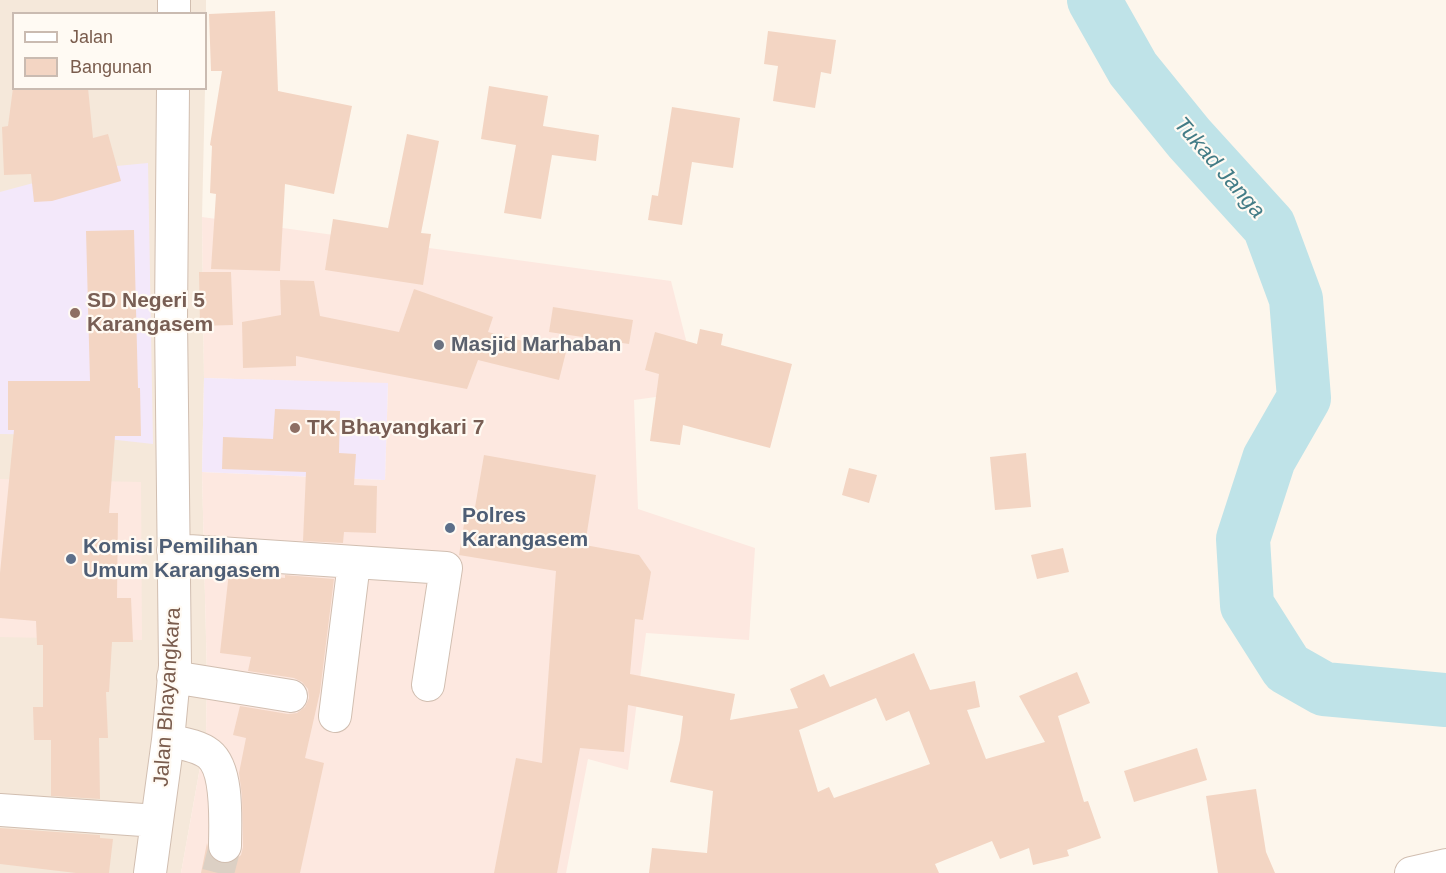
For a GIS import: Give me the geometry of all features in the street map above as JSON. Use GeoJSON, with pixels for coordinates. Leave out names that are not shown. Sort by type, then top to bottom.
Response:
{"type":"FeatureCollection","features":[{"type":"Feature","properties":{"kind":"street","name":"Jalan Bhayangkara"},"geometry":{"type":"LineString","coordinates":[[150,873],[168,740],[173,677],[175,607],[171,319],[173,90]]}},
{"type":"Feature","properties":{"kind":"street"},"geometry":{"type":"LineString","coordinates":[[173,550],[446,568],[428,685]]}},
{"type":"Feature","properties":{"kind":"street"},"geometry":{"type":"LineString","coordinates":[[335,716],[354,563]]}},
{"type":"Feature","properties":{"kind":"street"},"geometry":{"type":"LineString","coordinates":[[173,677],[291,696]]}},
{"type":"Feature","properties":{"kind":"street"},"geometry":{"type":"LineString","coordinates":[[168,740],[210,754],[218,767],[225,799],[225,846]]}},
{"type":"Feature","properties":{"kind":"street"},"geometry":{"type":"LineString","coordinates":[[0,810],[157,821]]}},
{"type":"Feature","properties":{"kind":"street"},"geometry":{"type":"LineString","coordinates":[[1411,873],[1446,865]]}},
{"type":"Feature","properties":{"kind":"shaded area"},"geometry":{"type":"Polygon","coordinates":[[[0,0],[206,0],[206,12],[12,12],[12,90],[205,90],[202,217],[204,378],[202,472],[207,678],[206,734],[181,873],[0,873],[0,0]]]}},
{"type":"Feature","properties":{"kind":"shaded area","name":"SD Negeri 5 Karangasem"},"geometry":{"type":"Polygon","coordinates":[[[148,163],[153,444],[72,435],[0,434],[0,192],[85,169],[148,163]]]}},
{"type":"Feature","properties":{"kind":"shaded area","name":"Polres Karangasem"},"geometry":{"type":"Polygon","coordinates":[[[202,217],[671,281],[699,391],[634,400],[638,509],[755,548],[749,640],[646,633],[628,770],[588,759],[566,873],[181,873],[206,734],[207,678],[202,472],[385,480],[388,384],[204,378],[202,217]]]}},
{"type":"Feature","properties":{"kind":"shaded area","name":"TK Bhayangkari 7"},"geometry":{"type":"Polygon","coordinates":[[[204,378],[388,383],[385,480],[202,472],[204,378]]]}},
{"type":"Feature","properties":{"kind":"shaded area","name":"Komisi Pemilihan Umum Karangasem"},"geometry":{"type":"Polygon","coordinates":[[[0,479],[141,482],[142,640],[0,637],[0,479]]]}},
{"type":"Feature","properties":{"kind":"building"},"geometry":{"type":"Polygon","coordinates":[[[275,11],[278,91],[352,106],[334,194],[285,184],[280,271],[211,269],[216,194],[210,193],[212,146],[210,145],[222,71],[211,71],[209,14],[275,11]]]}},
{"type":"Feature","properties":{"kind":"building"},"geometry":{"type":"Polygon","coordinates":[[[768,31],[836,40],[831,74],[821,72],[815,108],[773,101],[778,66],[764,64],[768,31]]]}},
{"type":"Feature","properties":{"kind":"building"},"geometry":{"type":"Polygon","coordinates":[[[489,86],[548,96],[543,126],[599,135],[596,161],[552,155],[541,219],[504,213],[516,145],[481,139],[489,86]]]}},
{"type":"Feature","properties":{"kind":"building"},"geometry":{"type":"Polygon","coordinates":[[[13,90],[88,90],[93,138],[108,134],[121,181],[52,201],[34,202],[31,174],[4,175],[2,127],[8,126],[13,90]]]}},
{"type":"Feature","properties":{"kind":"building"},"geometry":{"type":"Polygon","coordinates":[[[672,107],[740,118],[733,168],[692,162],[682,225],[648,220],[652,195],[658,196],[672,107]]]}},
{"type":"Feature","properties":{"kind":"building"},"geometry":{"type":"Polygon","coordinates":[[[407,134],[439,141],[421,233],[431,234],[423,285],[325,270],[333,219],[388,228],[407,134]]]}},
{"type":"Feature","properties":{"kind":"building"},"geometry":{"type":"Polygon","coordinates":[[[134,230],[141,436],[115,436],[109,513],[118,513],[117,598],[131,598],[133,642],[112,642],[109,692],[106,692],[108,738],[99,738],[100,799],[51,796],[51,740],[34,740],[33,707],[43,707],[43,645],[37,645],[36,621],[0,618],[0,573],[14,430],[8,430],[8,381],[90,381],[86,231],[134,230]]]}},
{"type":"Feature","properties":{"kind":"building"},"geometry":{"type":"Polygon","coordinates":[[[199,272],[231,272],[233,325],[200,326],[199,272]]]}},
{"type":"Feature","properties":{"kind":"building"},"geometry":{"type":"Polygon","coordinates":[[[280,280],[314,281],[320,316],[399,332],[414,289],[493,317],[488,332],[566,352],[559,380],[478,360],[467,389],[296,356],[296,366],[243,368],[242,322],[281,315],[280,280]]]}},
{"type":"Feature","properties":{"kind":"building"},"geometry":{"type":"Polygon","coordinates":[[[553,307],[633,320],[629,344],[549,332],[553,307]]]}},
{"type":"Feature","properties":{"kind":"building"},"geometry":{"type":"Polygon","coordinates":[[[700,329],[723,334],[721,345],[792,364],[770,448],[683,425],[680,445],[650,441],[659,374],[645,370],[655,332],[697,344],[700,329]]]}},
{"type":"Feature","properties":{"kind":"building"},"geometry":{"type":"Polygon","coordinates":[[[275,409],[340,411],[339,453],[356,454],[354,485],[377,486],[376,533],[344,532],[343,543],[303,541],[306,472],[222,469],[223,437],[273,439],[275,409]]]}},
{"type":"Feature","properties":{"kind":"building"},"geometry":{"type":"Polygon","coordinates":[[[1026,453],[1031,507],[995,510],[990,457],[1026,453]]]}},
{"type":"Feature","properties":{"kind":"building"},"geometry":{"type":"Polygon","coordinates":[[[484,455],[596,475],[585,545],[639,555],[651,572],[643,620],[635,619],[630,674],[735,694],[730,720],[798,708],[790,689],[824,674],[830,687],[914,653],[930,690],[975,681],[980,707],[967,710],[986,759],[1045,742],[1019,696],[1077,672],[1090,703],[1058,716],[1084,802],[1088,801],[1101,838],[1067,850],[1069,856],[1033,865],[1029,848],[1000,859],[992,841],[935,864],[939,873],[649,873],[652,848],[707,853],[713,791],[670,782],[683,716],[628,705],[624,752],[580,748],[557,873],[494,873],[516,758],[542,763],[556,571],[459,555],[465,518],[473,519],[484,455]],[[876,698],[799,730],[818,792],[829,787],[834,798],[930,764],[909,711],[886,721],[876,698]]]}},
{"type":"Feature","properties":{"kind":"building"},"geometry":{"type":"Polygon","coordinates":[[[849,468],[877,475],[869,503],[842,495],[849,468]]]}},
{"type":"Feature","properties":{"kind":"building"},"geometry":{"type":"Polygon","coordinates":[[[1063,548],[1069,572],[1037,579],[1031,555],[1063,548]]]}},
{"type":"Feature","properties":{"kind":"building"},"geometry":{"type":"Polygon","coordinates":[[[229,572],[285,578],[285,575],[334,579],[320,692],[305,758],[324,763],[300,873],[201,873],[207,843],[210,855],[216,862],[224,864],[234,861],[241,855],[243,847],[239,773],[246,738],[233,735],[240,706],[288,714],[297,713],[305,707],[309,698],[308,689],[302,682],[294,678],[248,671],[251,657],[220,653],[229,572]]]}},
{"type":"Feature","properties":{"kind":"building"},"geometry":{"type":"Polygon","coordinates":[[[1197,748],[1207,780],[1134,802],[1124,771],[1197,748]]]}},
{"type":"Feature","properties":{"kind":"building"},"geometry":{"type":"Polygon","coordinates":[[[1256,789],[1266,852],[1275,873],[1218,873],[1206,796],[1256,789]]]}},
{"type":"Feature","properties":{"kind":"building"},"geometry":{"type":"Polygon","coordinates":[[[0,828],[100,835],[100,838],[113,839],[109,873],[76,873],[0,864],[0,828]]]}},
{"type":"Feature","properties":{"kind":"waterway","name":"Tukad Janga"},"geometry":{"type":"LineString","coordinates":[[1094,0],[1133,69],[1189,138],[1269,226],[1296,299],[1304,398],[1269,459],[1243,539],[1247,605],[1287,668],[1324,689],[1446,700]]}},
{"type":"Feature","properties":{"kind":"tunnel"},"geometry":{"type":"LineString","coordinates":[[218,873],[225,846]]}},
{"type":"Feature","properties":{"kind":"place","name":"SD Negeri 5 Karangasem"},"geometry":{"type":"Point","coordinates":[75,313]}},
{"type":"Feature","properties":{"kind":"place","name":"Masjid Marhaban"},"geometry":{"type":"Point","coordinates":[439,345]}},
{"type":"Feature","properties":{"kind":"place","name":"TK Bhayangkari 7"},"geometry":{"type":"Point","coordinates":[295,428]}},
{"type":"Feature","properties":{"kind":"place","name":"Polres Karangasem"},"geometry":{"type":"Point","coordinates":[450,528]}},
{"type":"Feature","properties":{"kind":"place","name":"Komisi Pemilihan Umum Karangasem"},"geometry":{"type":"Point","coordinates":[71,559]}}]}
